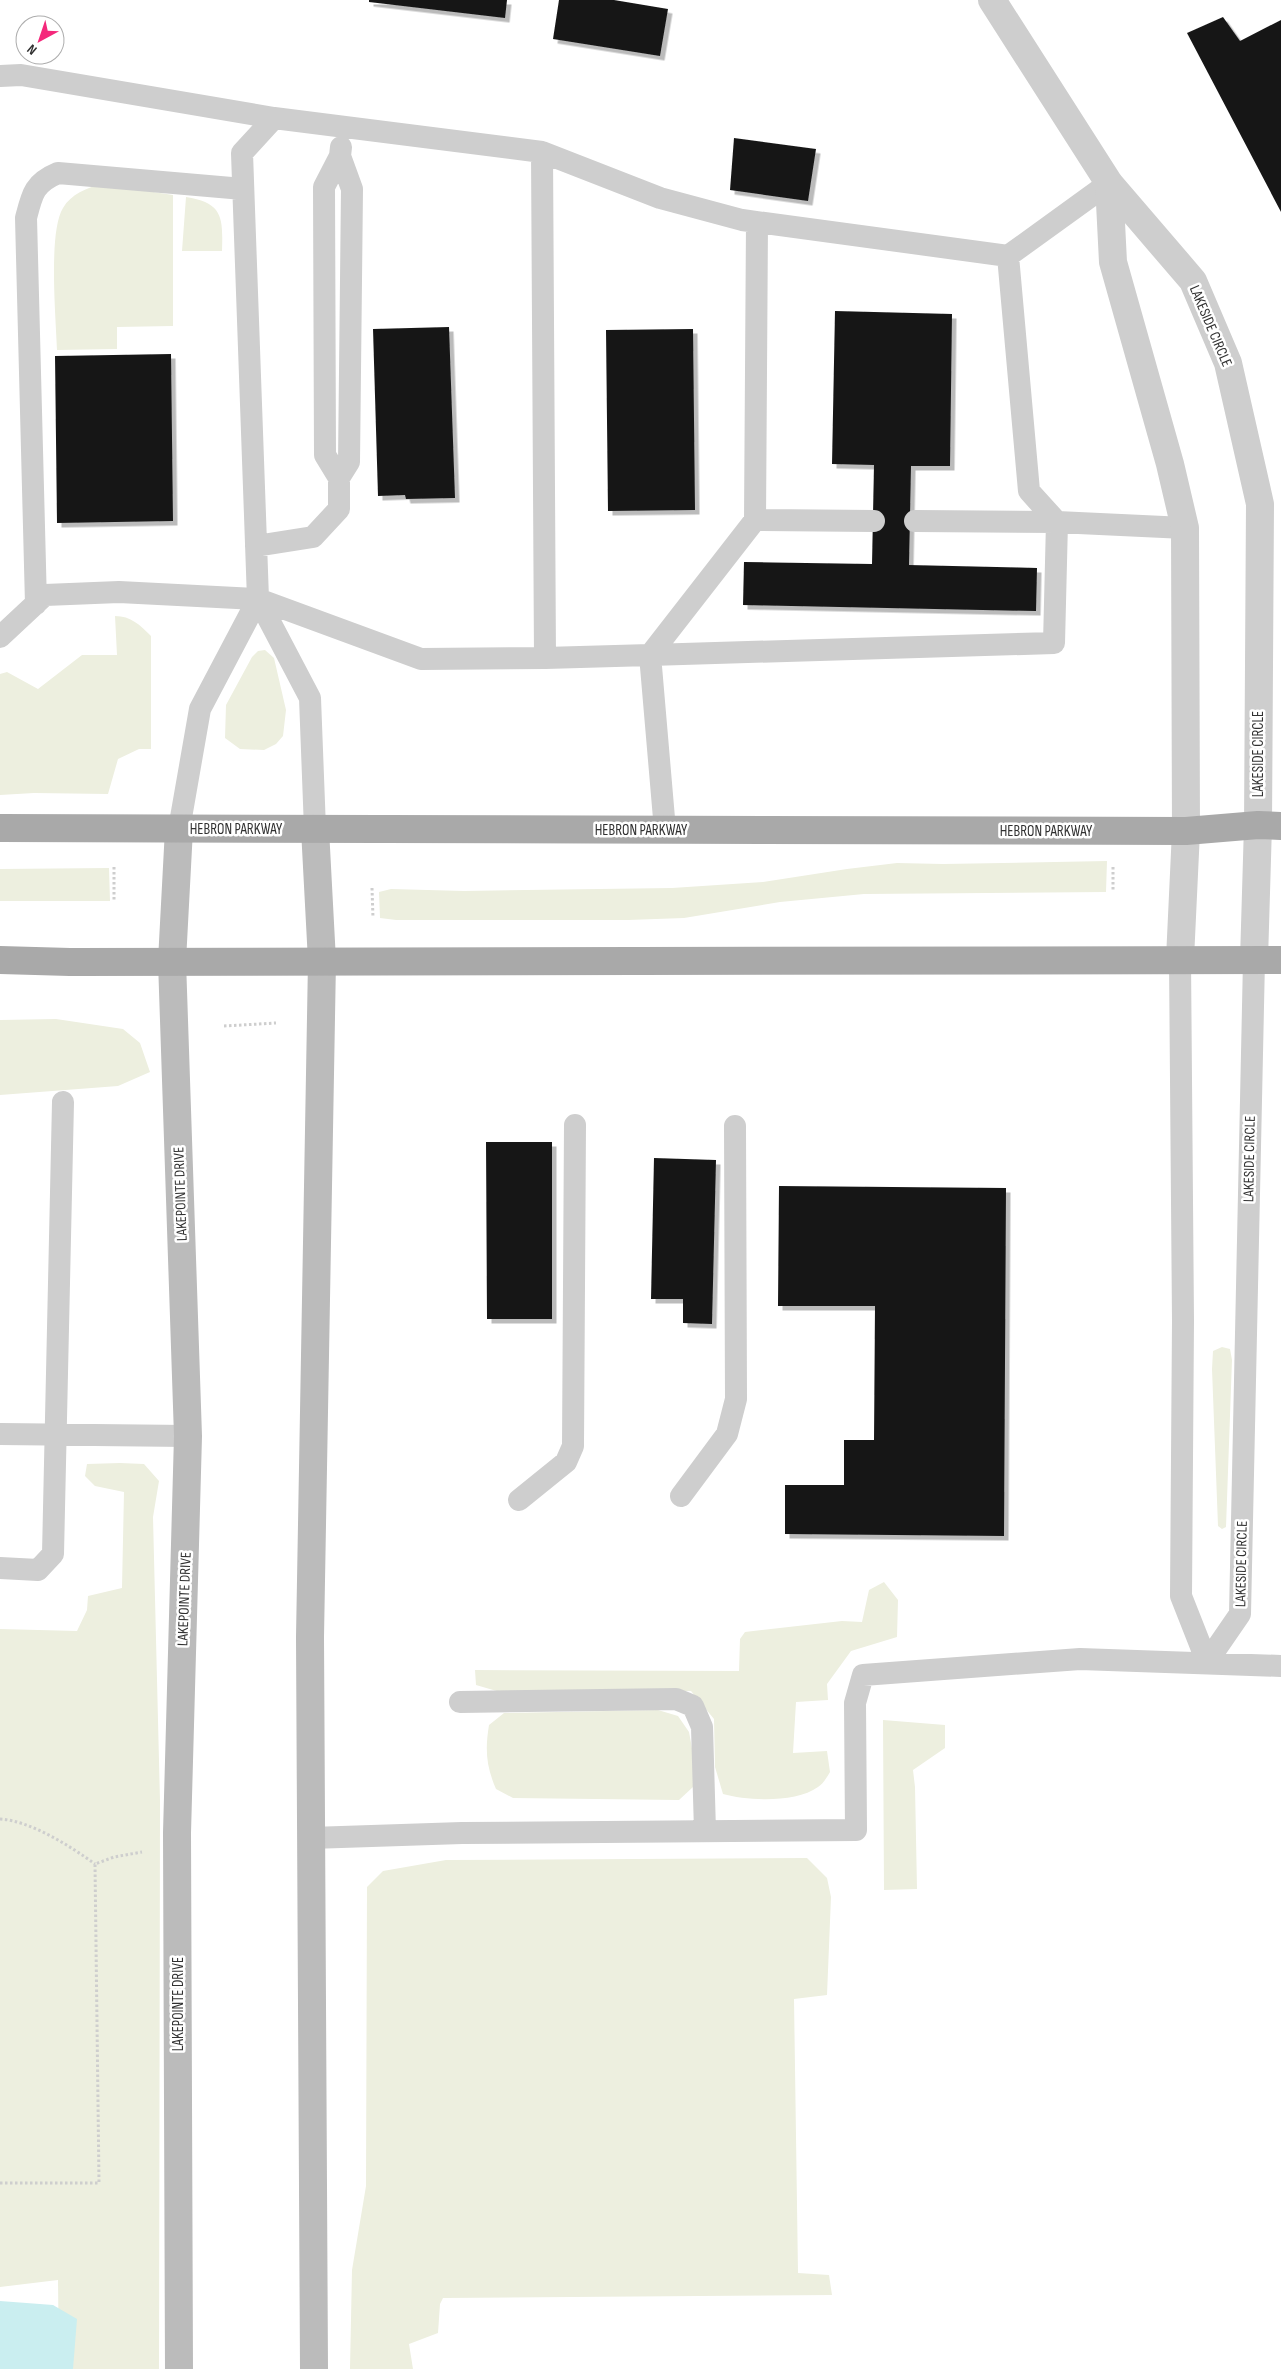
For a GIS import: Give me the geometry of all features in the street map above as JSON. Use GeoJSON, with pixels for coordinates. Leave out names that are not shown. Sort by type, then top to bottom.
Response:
{"type":"FeatureCollection","features":[{"type":"Feature","properties":{"kind":"main road","name":"HEBRON PARKWAY"},"geometry":{"type":"LineString","coordinates":[[0,828],[1186,831],[1269,826]]}},
{"type":"Feature","properties":{"kind":"main road","name":"LAKEPOINTE DRIVE"},"geometry":{"type":"LineString","coordinates":[[179,829],[172,961],[188,1436],[177,1846],[179,2369]]}},
{"type":"Feature","properties":{"kind":"main road"},"geometry":{"type":"LineString","coordinates":[[314,2369],[310,1637],[322,961],[315,829]]}},
{"type":"Feature","properties":{"kind":"main road"},"geometry":{"type":"LineString","coordinates":[[0,960],[1281,960]]}},
{"type":"Feature","properties":{"kind":"street","name":"LAKESIDE CIRCLE"},"geometry":{"type":"LineString","coordinates":[[992,0],[1109,183],[1193,281],[1228,362],[1260,504],[1269,826],[1254,960]]}},
{"type":"Feature","properties":{"kind":"street","name":"LAKESIDE CIRCLE"},"geometry":{"type":"LineString","coordinates":[[1109,183],[1113,262],[1185,528],[1186,831],[1180,959]]}},
{"type":"Feature","properties":{"kind":"lane"},"geometry":{"type":"LineString","coordinates":[[0,76],[21,75],[274,118],[542,152],[660,198],[742,220],[1008,256],[1109,183]]}},
{"type":"Feature","properties":{"kind":"lane"},"geometry":{"type":"LineString","coordinates":[[274,118],[242,154],[258,599],[310,698],[315,829]]}},
{"type":"Feature","properties":{"kind":"lane"},"geometry":{"type":"LineString","coordinates":[[256,546],[313,537],[339,509],[339,478],[349,462],[352,189],[340,156],[344,128]]}},
{"type":"Feature","properties":{"kind":"lane"},"geometry":{"type":"LineString","coordinates":[[542,152],[545,658]]}},
{"type":"Feature","properties":{"kind":"lane"},"geometry":{"type":"LineString","coordinates":[[36,604],[26,218],[32,194],[44,179],[58,173],[243,189]]}},
{"type":"Feature","properties":{"kind":"lane"},"geometry":{"type":"LineString","coordinates":[[665,830],[650,655],[755,520],[757,222]]}},
{"type":"Feature","properties":{"kind":"lane"},"geometry":{"type":"LineString","coordinates":[[0,637],[45,595],[119,592],[258,599],[421,660],[1054,643],[1057,522],[1029,491],[1008,256]]}},
{"type":"Feature","properties":{"kind":"lane"},"geometry":{"type":"LineString","coordinates":[[755,520],[874,521]]}},
{"type":"Feature","properties":{"kind":"lane"},"geometry":{"type":"LineString","coordinates":[[915,521],[1057,522],[1185,528]]}},
{"type":"Feature","properties":{"kind":"lane"},"geometry":{"type":"LineString","coordinates":[[179,829],[200,709],[258,599]]}},
{"type":"Feature","properties":{"kind":"lane","name":"LAKESIDE CIRCLE"},"geometry":{"type":"LineString","coordinates":[[1180,959],[1183,1320],[1180,1596],[1207,1662]]}},
{"type":"Feature","properties":{"kind":"lane","name":"LAKESIDE CIRCLE"},"geometry":{"type":"LineString","coordinates":[[1207,1662],[1240,1614],[1254,960]]}},
{"type":"Feature","properties":{"kind":"lane"},"geometry":{"type":"LineString","coordinates":[[0,1568],[38,1570],[53,1554],[64,1102]]}},
{"type":"Feature","properties":{"kind":"lane"},"geometry":{"type":"LineString","coordinates":[[519,1500],[566,1462],[572,1446],[575,1125]]}},
{"type":"Feature","properties":{"kind":"lane"},"geometry":{"type":"LineString","coordinates":[[680,1496],[727,1434],[736,1399],[735,1126]]}},
{"type":"Feature","properties":{"kind":"lane"},"geometry":{"type":"LineString","coordinates":[[0,1434],[188,1436]]}},
{"type":"Feature","properties":{"kind":"lane"},"geometry":{"type":"LineString","coordinates":[[311,1838],[462,1833],[856,1830],[855,1702],[863,1675],[1080,1659],[1281,1666]]}},
{"type":"Feature","properties":{"kind":"lane"},"geometry":{"type":"LineString","coordinates":[[460,1702],[676,1699],[693,1706],[702,1727],[705,1831]]}},
{"type":"Feature","properties":{"kind":"path"},"geometry":{"type":"LineString","coordinates":[[1113,859],[1113,890]]}},
{"type":"Feature","properties":{"kind":"path"},"geometry":{"type":"LineString","coordinates":[[114,867],[114,900]]}},
{"type":"Feature","properties":{"kind":"path"},"geometry":{"type":"LineString","coordinates":[[372,888],[373,918]]}},
{"type":"Feature","properties":{"kind":"path"},"geometry":{"type":"LineString","coordinates":[[224,1026],[276,1023]]}},
{"type":"Feature","properties":{"kind":"path"},"geometry":{"type":"LineString","coordinates":[[0,1819],[14,1820],[71,1846],[95,1864]]}},
{"type":"Feature","properties":{"kind":"path"},"geometry":{"type":"LineString","coordinates":[[95,1864],[114,1857],[177,1846]]}},
{"type":"Feature","properties":{"kind":"path"},"geometry":{"type":"LineString","coordinates":[[0,2183],[99,2183],[95,1864]]}},
{"type":"Feature","properties":{"kind":"green space"},"geometry":{"type":"Polygon","coordinates":[[[101,184],[173,195],[173,326],[117,327],[117,349],[57,350],[54,255],[58,220],[63,208],[70,199],[85,190],[101,184]]]}},
{"type":"Feature","properties":{"kind":"green space"},"geometry":{"type":"Polygon","coordinates":[[[186,197],[207,203],[218,213],[222,229],[222,251],[182,251],[186,197]]]}},
{"type":"Feature","properties":{"kind":"green space"},"geometry":{"type":"Polygon","coordinates":[[[115,616],[131,619],[151,636],[151,749],[139,749],[118,759],[108,794],[34,793],[0,795],[0,674],[7,672],[38,689],[82,655],[117,655],[115,616]]]}},
{"type":"Feature","properties":{"kind":"green space"},"geometry":{"type":"Polygon","coordinates":[[[265,650],[274,658],[286,710],[283,736],[276,744],[264,750],[240,749],[225,738],[226,705],[252,657],[258,651],[265,650]]]}},
{"type":"Feature","properties":{"kind":"green space"},"geometry":{"type":"Polygon","coordinates":[[[1107,861],[1106,892],[864,894],[780,902],[684,918],[628,920],[396,920],[380,918],[379,892],[391,889],[464,891],[672,888],[763,882],[897,863],[1107,861]]]}},
{"type":"Feature","properties":{"kind":"green space"},"geometry":{"type":"Polygon","coordinates":[[[109,868],[110,901],[0,901],[0,869],[109,868]]]}},
{"type":"Feature","properties":{"kind":"green space"},"geometry":{"type":"Polygon","coordinates":[[[56,1019],[123,1029],[140,1043],[150,1072],[118,1086],[0,1095],[0,1020],[56,1019]]]}},
{"type":"Feature","properties":{"kind":"green space"},"geometry":{"type":"Polygon","coordinates":[[[1222,1347],[1230,1349],[1232,1360],[1226,1527],[1222,1529],[1218,1526],[1212,1369],[1213,1351],[1222,1347]]]}},
{"type":"Feature","properties":{"kind":"green space"},"geometry":{"type":"Polygon","coordinates":[[[87,1464],[144,1464],[159,1481],[153,1517],[160,1801],[159,2369],[59,2369],[58,2280],[0,2287],[0,1629],[77,1631],[87,1610],[88,1596],[122,1588],[124,1492],[95,1486],[85,1476],[87,1464]]]}},
{"type":"Feature","properties":{"kind":"green space"},"geometry":{"type":"Polygon","coordinates":[[[884,1582],[898,1600],[897,1637],[851,1651],[827,1684],[828,1700],[796,1702],[793,1753],[827,1751],[830,1772],[820,1786],[797,1796],[758,1799],[723,1794],[715,1767],[714,1719],[691,1691],[500,1692],[476,1685],[475,1670],[739,1671],[740,1639],[745,1632],[842,1621],[862,1622],[869,1590],[884,1582]]]}},
{"type":"Feature","properties":{"kind":"green space"},"geometry":{"type":"Polygon","coordinates":[[[658,1710],[678,1716],[689,1732],[696,1770],[693,1787],[679,1800],[513,1798],[496,1789],[488,1765],[488,1734],[489,1725],[504,1713],[658,1710]]]}},
{"type":"Feature","properties":{"kind":"green space"},"geometry":{"type":"Polygon","coordinates":[[[883,1720],[945,1725],[945,1748],[913,1770],[917,1889],[884,1890],[883,1720]]]}},
{"type":"Feature","properties":{"kind":"green space"},"geometry":{"type":"Polygon","coordinates":[[[807,1858],[827,1878],[831,1897],[827,1995],[794,1999],[798,2273],[829,2275],[832,2295],[443,2298],[440,2304],[438,2333],[409,2344],[413,2369],[350,2369],[352,2270],[366,2186],[367,1887],[383,1871],[446,1860],[807,1858]]]}},
{"type":"Feature","properties":{"kind":"water"},"geometry":{"type":"Polygon","coordinates":[[[0,2301],[53,2305],[77,2319],[73,2369],[0,2369],[0,2301]]]}},
{"type":"Feature","properties":{"kind":"building"},"geometry":{"type":"Polygon","coordinates":[[[369,0],[507,0],[505,18],[369,2],[369,0]]]}},
{"type":"Feature","properties":{"kind":"building"},"geometry":{"type":"Polygon","coordinates":[[[559,0],[614,0],[668,9],[660,56],[553,39],[559,0]]]}},
{"type":"Feature","properties":{"kind":"building"},"geometry":{"type":"Polygon","coordinates":[[[1223,17],[1240,41],[1281,20],[1281,212],[1187,33],[1223,17]]]}},
{"type":"Feature","properties":{"kind":"building"},"geometry":{"type":"Polygon","coordinates":[[[734,138],[816,149],[808,201],[730,190],[734,138]]]}},
{"type":"Feature","properties":{"kind":"building"},"geometry":{"type":"Polygon","coordinates":[[[835,311],[952,314],[950,466],[911,466],[909,565],[1037,568],[1036,611],[743,605],[744,562],[872,564],[874,465],[832,464],[835,311]]]}},
{"type":"Feature","properties":{"kind":"building"},"geometry":{"type":"Polygon","coordinates":[[[449,327],[455,498],[406,499],[405,495],[378,496],[373,329],[449,327]]]}},
{"type":"Feature","properties":{"kind":"building"},"geometry":{"type":"Polygon","coordinates":[[[693,329],[695,510],[608,511],[606,330],[693,329]]]}},
{"type":"Feature","properties":{"kind":"building"},"geometry":{"type":"Polygon","coordinates":[[[171,354],[173,521],[57,523],[55,356],[171,354]]]}},
{"type":"Feature","properties":{"kind":"building"},"geometry":{"type":"Polygon","coordinates":[[[486,1142],[552,1142],[552,1319],[487,1319],[486,1142]]]}},
{"type":"Feature","properties":{"kind":"building"},"geometry":{"type":"Polygon","coordinates":[[[654,1158],[716,1160],[712,1324],[683,1323],[683,1299],[651,1299],[654,1158]]]}},
{"type":"Feature","properties":{"kind":"building"},"geometry":{"type":"Polygon","coordinates":[[[779,1186],[1006,1188],[1004,1536],[785,1534],[785,1485],[844,1485],[844,1440],[874,1440],[875,1306],[778,1306],[779,1186]]]}}]}
